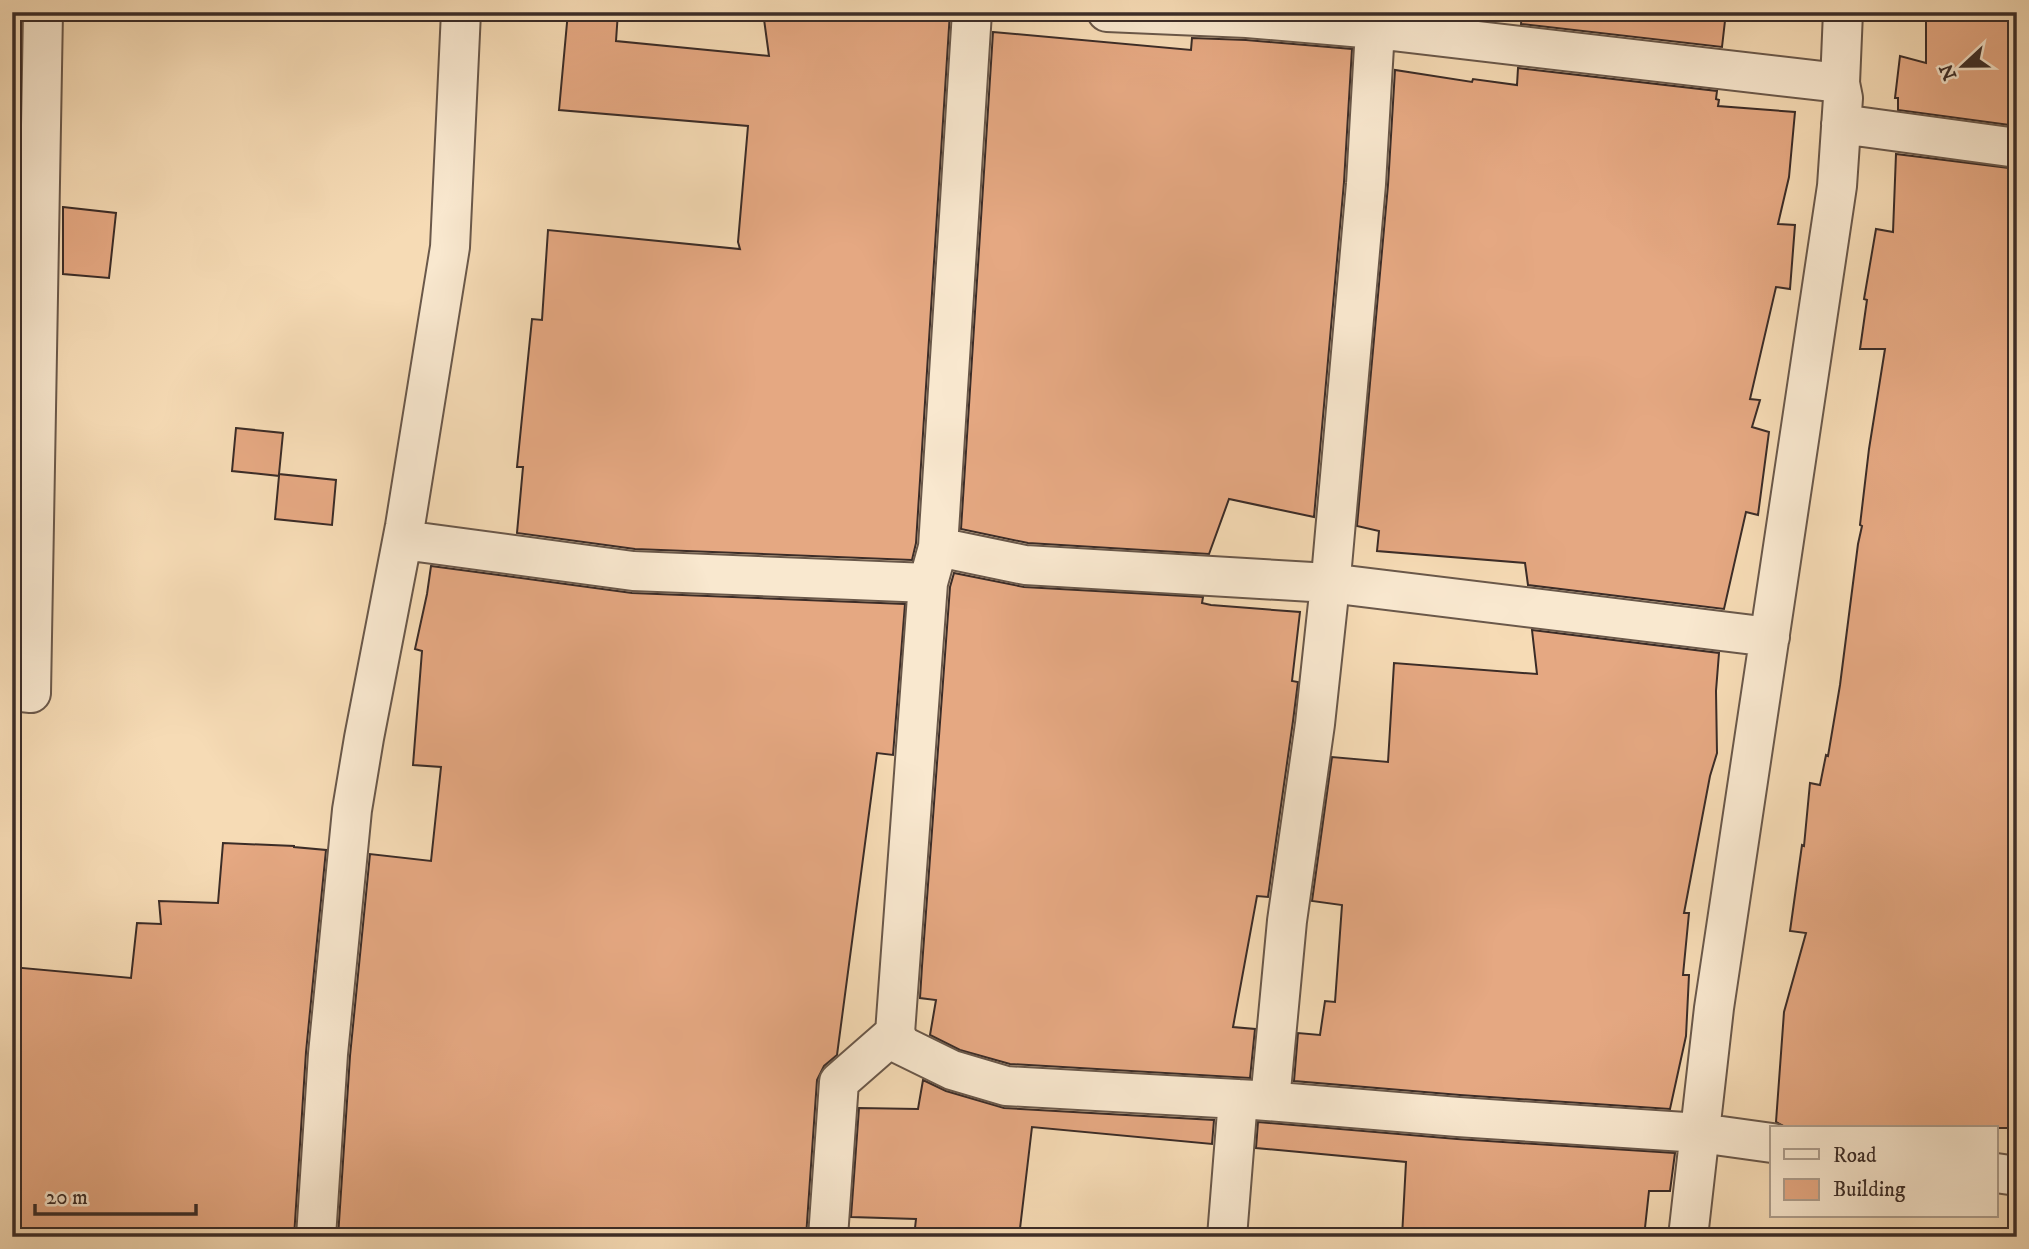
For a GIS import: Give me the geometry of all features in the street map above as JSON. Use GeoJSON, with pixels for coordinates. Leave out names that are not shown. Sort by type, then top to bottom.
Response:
{"type":"FeatureCollection","features":[{"type":"Feature","properties":{"kind":"street"},"geometry":{"type":"LineString","coordinates":[[12,691],[31,693],[43,12]]}},
{"type":"Feature","properties":{"kind":"street"},"geometry":{"type":"LineString","coordinates":[[316,1237],[328,1054],[352,810],[403,540],[450,247],[461,12]]}},
{"type":"Feature","properties":{"kind":"street"},"geometry":{"type":"LineString","coordinates":[[972,12],[938,547],[928,583],[895,1032],[901,1045],[952,1070],[1006,1086],[1254,1100],[1700,1133],[1770,1143]]}},
{"type":"Feature","properties":{"kind":"street"},"geometry":{"type":"LineString","coordinates":[[1107,12],[1376,21],[1840,82]]}},
{"type":"Feature","properties":{"kind":"street"},"geometry":{"type":"LineString","coordinates":[[1688,1237],[1714,1008],[1835,199],[1842,124],[1843,98],[1840,82],[1843,12]]}},
{"type":"Feature","properties":{"kind":"street"},"geometry":{"type":"LineString","coordinates":[[1227,1237],[1287,921],[1315,724],[1366,184],[1376,21]]}},
{"type":"Feature","properties":{"kind":"street"},"geometry":{"type":"LineString","coordinates":[[1842,124],[2017,148]]}},
{"type":"Feature","properties":{"kind":"street"},"geometry":{"type":"LineString","coordinates":[[403,540],[633,571],[928,583]]}},
{"type":"Feature","properties":{"kind":"street"},"geometry":{"type":"LineString","coordinates":[[938,547],[1025,565],[1329,583],[1770,637]]}},
{"type":"Feature","properties":{"kind":"street"},"geometry":{"type":"LineString","coordinates":[[828,1237],[839,1082],[895,1032]]}},
{"type":"Feature","properties":{"kind":"street"},"geometry":{"type":"LineString","coordinates":[[1997,1173],[2017,1176]]}},
{"type":"Feature","properties":{"kind":"building"},"geometry":{"type":"Polygon","coordinates":[[[568,12],[618,12],[616,41],[769,56],[763,12],[950,12],[916,543],[912,560],[635,549],[517,533],[523,467],[517,467],[532,319],[542,320],[548,230],[740,249],[738,242],[748,126],[559,110],[568,12]]]}},
{"type":"Feature","properties":{"kind":"building"},"geometry":{"type":"Polygon","coordinates":[[[1522,12],[1726,12],[1722,47],[1521,24],[1522,12]]]}},
{"type":"Feature","properties":{"kind":"building"},"geometry":{"type":"Polygon","coordinates":[[[1926,12],[2017,12],[2017,126],[1898,110],[1898,98],[1895,98],[1900,56],[1926,63],[1926,12]]]}},
{"type":"Feature","properties":{"kind":"building"},"geometry":{"type":"Polygon","coordinates":[[[993,32],[1191,50],[1192,38],[1352,49],[1344,182],[1314,517],[1229,499],[1209,554],[1028,543],[961,529],[993,32]]]}},
{"type":"Feature","properties":{"kind":"building"},"geometry":{"type":"Polygon","coordinates":[[[1518,68],[1717,91],[1718,106],[1795,112],[1789,177],[1778,224],[1795,225],[1790,289],[1776,287],[1750,399],[1760,400],[1752,427],[1769,432],[1758,515],[1746,512],[1724,609],[1528,585],[1525,563],[1377,551],[1379,531],[1357,526],[1388,185],[1395,70],[1472,82],[1473,79],[1517,85],[1518,68]]]}},
{"type":"Feature","properties":{"kind":"building"},"geometry":{"type":"Polygon","coordinates":[[[1896,154],[2017,169],[2017,1128],[1783,1126],[1776,1122],[1784,1012],[1806,933],[1790,931],[1802,845],[1804,846],[1810,783],[1820,785],[1826,755],[1828,756],[1885,349],[1860,349],[1867,300],[1864,299],[1876,229],[1893,232],[1896,154]]]}},
{"type":"Feature","properties":{"kind":"building"},"geometry":{"type":"Polygon","coordinates":[[[63,207],[116,213],[109,278],[63,274],[63,207]]]}},
{"type":"Feature","properties":{"kind":"building"},"geometry":{"type":"Polygon","coordinates":[[[236,428],[283,433],[279,474],[336,480],[332,525],[275,519],[279,476],[232,471],[236,428]]]}},
{"type":"Feature","properties":{"kind":"building"},"geometry":{"type":"Polygon","coordinates":[[[431,566],[632,593],[905,604],[893,755],[877,753],[837,1055],[824,1066],[817,1080],[806,1237],[338,1237],[350,1056],[370,854],[431,861],[441,767],[413,765],[422,651],[415,649],[431,566]]]}},
{"type":"Feature","properties":{"kind":"building"},"geometry":{"type":"Polygon","coordinates":[[[954,573],[1024,587],[1203,597],[1202,603],[1211,605],[1300,612],[1292,681],[1298,682],[1268,897],[1257,896],[1233,1027],[1255,1029],[1250,1078],[1010,1064],[960,1050],[930,1035],[936,1000],[920,998],[950,587],[954,573]]]}},
{"type":"Feature","properties":{"kind":"building"},"geometry":{"type":"Polygon","coordinates":[[[1532,630],[1719,653],[1716,691],[1717,753],[1710,776],[1684,913],[1689,913],[1683,975],[1689,975],[1686,1036],[1670,1109],[1294,1081],[1298,1033],[1320,1035],[1325,1001],[1335,1002],[1342,905],[1312,901],[1332,757],[1388,762],[1394,663],[1537,674],[1532,630]]]}},
{"type":"Feature","properties":{"kind":"building"},"geometry":{"type":"Polygon","coordinates":[[[223,843],[326,850],[306,1052],[294,1237],[12,1237],[12,967],[131,978],[137,923],[161,924],[159,901],[218,903],[223,843]]]}},
{"type":"Feature","properties":{"kind":"building"},"geometry":{"type":"Polygon","coordinates":[[[923,1080],[946,1091],[1004,1108],[1214,1120],[1212,1144],[1032,1127],[1019,1237],[914,1237],[916,1219],[851,1217],[859,1108],[918,1109],[923,1080]]]}},
{"type":"Feature","properties":{"kind":"building"},"geometry":{"type":"Polygon","coordinates":[[[1258,1122],[1457,1139],[1675,1153],[1670,1191],[1649,1191],[1644,1237],[1402,1237],[1406,1162],[1256,1148],[1258,1122]]]}}]}
